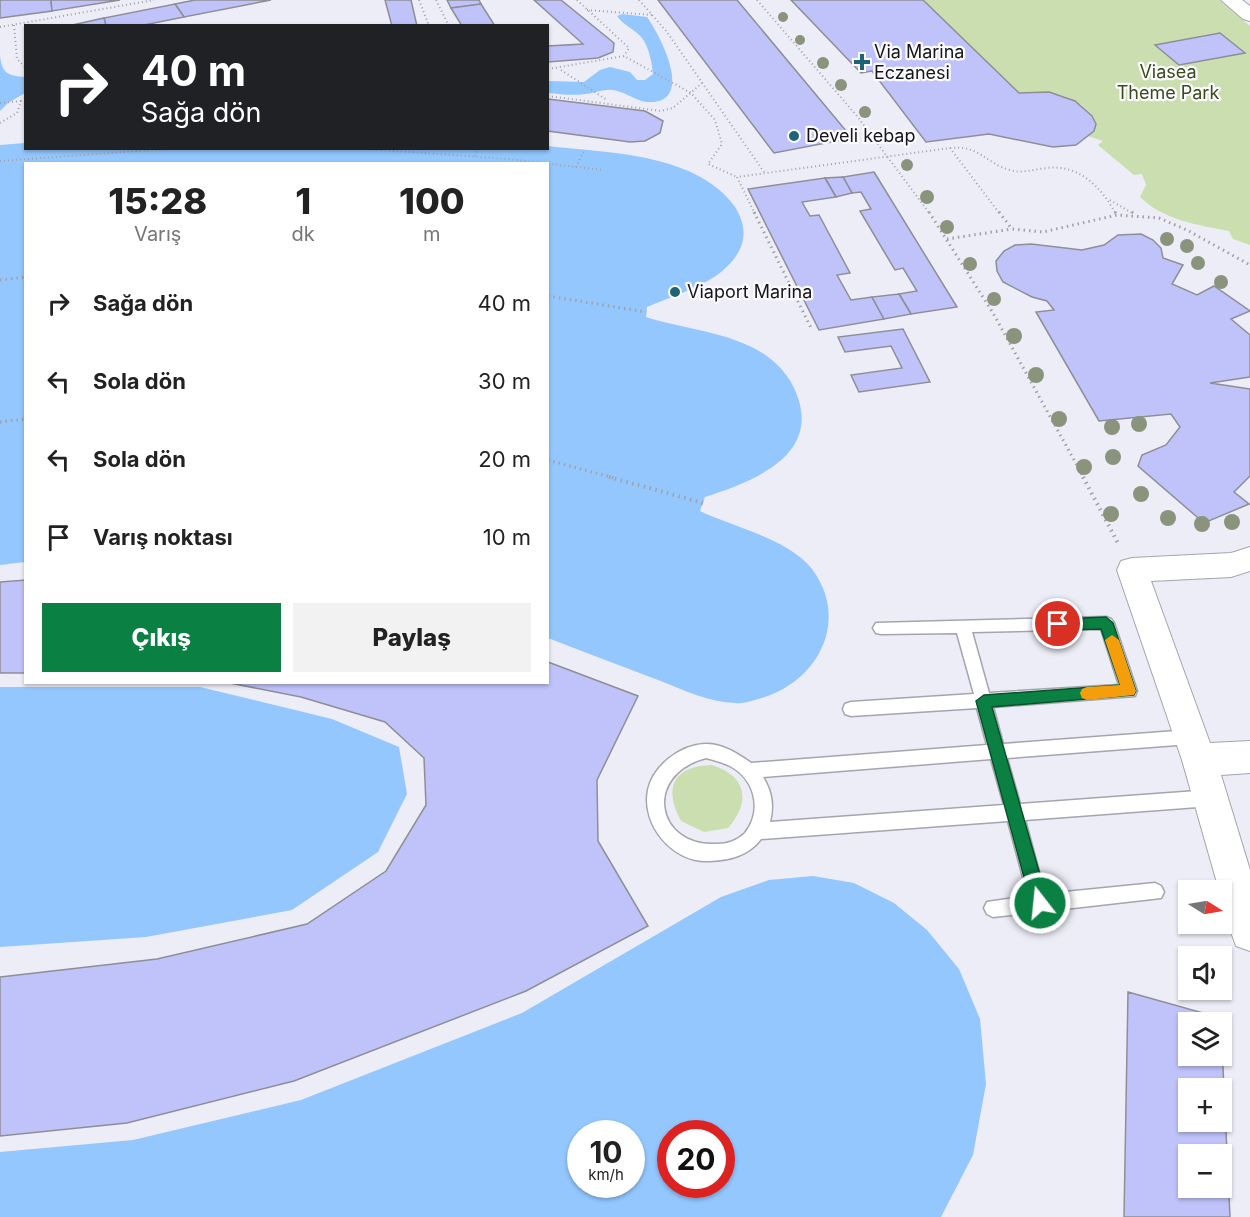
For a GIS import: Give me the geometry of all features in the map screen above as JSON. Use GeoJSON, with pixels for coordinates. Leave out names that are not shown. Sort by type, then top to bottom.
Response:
{"type":"FeatureCollection","features":[{"type":"Feature","properties":{"kind":"street"},"geometry":{"type":"LineString","coordinates":[[1230,0],[1250,15]]}},
{"type":"Feature","properties":{"kind":"street"},"geometry":{"type":"LineString","coordinates":[[1250,559],[1231,565],[1132,570],[1212,798],[1250,932]]}},
{"type":"Feature","properties":{"kind":"street"},"geometry":{"type":"LineString","coordinates":[[1195,748],[1250,757]]}},
{"type":"Feature","properties":{"kind":"lane"},"geometry":{"type":"LineString","coordinates":[[851,709],[1129,691],[1106,623],[881,628]]}},
{"type":"Feature","properties":{"kind":"lane"},"geometry":{"type":"LineString","coordinates":[[963,627],[1040,903]]}},
{"type":"Feature","properties":{"kind":"lane"},"geometry":{"type":"LineString","coordinates":[[752,770],[998,752],[1195,748]]}},
{"type":"Feature","properties":{"kind":"lane"},"geometry":{"type":"LineString","coordinates":[[706,751],[723,753],[739,759],[752,770],[761,784],[765,800],[764,816],[758,831],[747,843],[732,851],[714,854],[696,852],[680,845],[667,833],[658,818],[655,802],[657,786],[664,772],[676,761],[690,753],[706,751]]}},
{"type":"Feature","properties":{"kind":"lane"},"geometry":{"type":"LineString","coordinates":[[758,831],[1212,798]]}},
{"type":"Feature","properties":{"kind":"lane"},"geometry":{"type":"LineString","coordinates":[[993,908],[1155,892]]}},
{"type":"Feature","properties":{"kind":"path"},"geometry":{"type":"LineString","coordinates":[[0,27],[154,0]]}},
{"type":"Feature","properties":{"kind":"path"},"geometry":{"type":"LineString","coordinates":[[419,0],[428,24]]}},
{"type":"Feature","properties":{"kind":"path"},"geometry":{"type":"LineString","coordinates":[[436,0],[448,24]]}},
{"type":"Feature","properties":{"kind":"path"},"geometry":{"type":"LineString","coordinates":[[577,0],[618,35],[629,48],[624,56]]}},
{"type":"Feature","properties":{"kind":"path"},"geometry":{"type":"LineString","coordinates":[[639,0],[702,83],[764,172]]}},
{"type":"Feature","properties":{"kind":"path"},"geometry":{"type":"LineString","coordinates":[[757,0],[830,82],[889,155],[947,239],[1002,328],[1132,570]]}},
{"type":"Feature","properties":{"kind":"path"},"geometry":{"type":"LineString","coordinates":[[586,10],[652,15]]}},
{"type":"Feature","properties":{"kind":"path"},"geometry":{"type":"LineString","coordinates":[[14,25],[17,59],[24,66]]}},
{"type":"Feature","properties":{"kind":"path"},"geometry":{"type":"LineString","coordinates":[[549,69],[560,69],[624,56],[691,93],[715,120],[722,144],[708,164],[737,177],[964,146],[980,150],[1004,168],[1020,172],[1046,167],[1065,168],[1099,186],[1117,215]]}},
{"type":"Feature","properties":{"kind":"path"},"geometry":{"type":"LineString","coordinates":[[560,69],[609,102]]}},
{"type":"Feature","properties":{"kind":"path"},"geometry":{"type":"LineString","coordinates":[[549,96],[609,102],[661,111],[673,108],[702,83]]}},
{"type":"Feature","properties":{"kind":"path"},"geometry":{"type":"LineString","coordinates":[[0,103],[24,100]]}},
{"type":"Feature","properties":{"kind":"path"},"geometry":{"type":"LineString","coordinates":[[0,123],[17,113],[21,102]]}},
{"type":"Feature","properties":{"kind":"path"},"geometry":{"type":"LineString","coordinates":[[950,148],[1012,229]]}},
{"type":"Feature","properties":{"kind":"path"},"geometry":{"type":"LineString","coordinates":[[0,161],[124,150]]}},
{"type":"Feature","properties":{"kind":"path"},"geometry":{"type":"LineString","coordinates":[[384,150],[530,162]]}},
{"type":"Feature","properties":{"kind":"path"},"geometry":{"type":"LineString","coordinates":[[475,156],[477,150]]}},
{"type":"Feature","properties":{"kind":"path"},"geometry":{"type":"LineString","coordinates":[[576,167],[584,151]]}},
{"type":"Feature","properties":{"kind":"path"},"geometry":{"type":"LineString","coordinates":[[549,164],[603,170]]}},
{"type":"Feature","properties":{"kind":"path"},"geometry":{"type":"LineString","coordinates":[[737,177],[811,328]]}},
{"type":"Feature","properties":{"kind":"path"},"geometry":{"type":"LineString","coordinates":[[1109,200],[1136,215]]}},
{"type":"Feature","properties":{"kind":"path"},"geometry":{"type":"LineString","coordinates":[[947,239],[1012,229],[1052,230],[1117,215],[1136,215],[1159,218],[1250,265]]}},
{"type":"Feature","properties":{"kind":"path"},"geometry":{"type":"LineString","coordinates":[[0,280],[24,277]]}},
{"type":"Feature","properties":{"kind":"path"},"geometry":{"type":"LineString","coordinates":[[549,296],[646,312]]}},
{"type":"Feature","properties":{"kind":"path"},"geometry":{"type":"LineString","coordinates":[[0,422],[24,419]]}},
{"type":"Feature","properties":{"kind":"path"},"geometry":{"type":"LineString","coordinates":[[549,460],[703,503]]}},
{"type":"Feature","properties":{"kind":"green space","name":"Viasea Theme Park"},"geometry":{"type":"Polygon","coordinates":[[[923,0],[1219,0],[1250,26],[1250,245],[1233,239],[1229,231],[1182,220],[1149,205],[1140,197],[1146,185],[1142,174],[1134,175],[1098,145],[1103,141],[1088,136],[1094,131],[1096,124],[1083,106],[1063,96],[1041,92],[1019,93],[923,0]]]}},
{"type":"Feature","properties":{"kind":"green space"},"geometry":{"type":"Polygon","coordinates":[[[712,765],[724,770],[739,783],[742,800],[740,809],[728,828],[704,832],[681,821],[673,798],[673,789],[680,774],[699,766],[712,765]]]}},
{"type":"Feature","properties":{"kind":"water"},"geometry":{"type":"Polygon","coordinates":[[[622,14],[647,17],[660,38],[671,67],[670,93],[662,100],[647,102],[612,90],[575,95],[549,93],[549,81],[584,82],[600,70],[610,67],[630,72],[637,80],[645,80],[653,74],[650,55],[644,42],[617,16],[622,14]]]}},
{"type":"Feature","properties":{"kind":"water"},"geometry":{"type":"Polygon","coordinates":[[[0,56],[7,73],[24,77],[24,94],[0,111],[0,56]]]}},
{"type":"Feature","properties":{"kind":"water"},"geometry":{"type":"Polygon","coordinates":[[[24,143],[24,150],[549,150],[549,146],[646,158],[695,174],[725,195],[736,209],[743,224],[743,240],[736,256],[721,272],[685,292],[647,307],[646,317],[722,336],[751,347],[776,363],[793,386],[799,401],[802,421],[798,438],[788,453],[758,476],[705,497],[700,511],[775,542],[802,559],[812,569],[823,589],[828,609],[828,629],[822,648],[797,680],[779,691],[739,703],[696,695],[549,638],[549,162],[24,162],[24,562],[0,565],[0,145],[24,143]]]}},
{"type":"Feature","properties":{"kind":"water"},"geometry":{"type":"Polygon","coordinates":[[[0,687],[200,687],[332,719],[399,747],[407,794],[378,852],[292,910],[146,937],[0,947],[0,687]]]}},
{"type":"Feature","properties":{"kind":"water"},"geometry":{"type":"Polygon","coordinates":[[[813,876],[854,883],[894,903],[927,930],[959,969],[980,1019],[986,1084],[973,1155],[941,1217],[0,1217],[0,1152],[133,1140],[301,1100],[522,1013],[721,897],[769,880],[813,876]]]}},
{"type":"Feature","properties":{"kind":"building"},"geometry":{"type":"Polygon","coordinates":[[[0,0],[51,0],[52,11],[0,18],[0,0]]]}},
{"type":"Feature","properties":{"kind":"building"},"geometry":{"type":"Polygon","coordinates":[[[51,0],[120,0],[52,11],[51,0]]]}},
{"type":"Feature","properties":{"kind":"building"},"geometry":{"type":"Polygon","coordinates":[[[195,0],[271,0],[184,17],[175,4],[195,0]]]}},
{"type":"Feature","properties":{"kind":"building"},"geometry":{"type":"Polygon","coordinates":[[[385,0],[411,0],[417,24],[391,24],[385,0]]]}},
{"type":"Feature","properties":{"kind":"building"},"geometry":{"type":"Polygon","coordinates":[[[447,0],[479,0],[481,4],[451,8],[447,0]]]}},
{"type":"Feature","properties":{"kind":"building"},"geometry":{"type":"Polygon","coordinates":[[[534,0],[561,0],[614,43],[613,52],[598,58],[549,62],[549,46],[583,44],[534,0]]]}},
{"type":"Feature","properties":{"kind":"building"},"geometry":{"type":"Polygon","coordinates":[[[658,0],[737,0],[852,138],[774,153],[658,0]]]}},
{"type":"Feature","properties":{"kind":"building"},"geometry":{"type":"Polygon","coordinates":[[[791,0],[923,0],[1019,93],[1049,92],[1075,101],[1092,116],[1096,124],[1094,131],[1076,145],[1053,147],[989,134],[926,142],[872,71],[861,73],[791,0]]]}},
{"type":"Feature","properties":{"kind":"building"},"geometry":{"type":"Polygon","coordinates":[[[175,4],[184,17],[149,24],[106,24],[104,18],[175,4]]]}},
{"type":"Feature","properties":{"kind":"building"},"geometry":{"type":"Polygon","coordinates":[[[481,4],[494,24],[461,24],[451,8],[481,4]]]}},
{"type":"Feature","properties":{"kind":"building"},"geometry":{"type":"Polygon","coordinates":[[[104,18],[106,24],[77,24],[104,18]]]}},
{"type":"Feature","properties":{"kind":"building"},"geometry":{"type":"Polygon","coordinates":[[[1220,33],[1245,53],[1179,65],[1155,45],[1220,33]]]}},
{"type":"Feature","properties":{"kind":"building"},"geometry":{"type":"Polygon","coordinates":[[[549,99],[645,111],[663,121],[660,133],[645,141],[630,142],[549,131],[549,99]]]}},
{"type":"Feature","properties":{"kind":"building"},"geometry":{"type":"Polygon","coordinates":[[[874,172],[957,307],[911,314],[899,294],[917,291],[903,268],[895,270],[860,211],[871,209],[861,192],[852,193],[843,177],[874,172]]]}},
{"type":"Feature","properties":{"kind":"building"},"geometry":{"type":"Polygon","coordinates":[[[843,177],[852,193],[836,197],[825,178],[843,177]]]}},
{"type":"Feature","properties":{"kind":"building"},"geometry":{"type":"Polygon","coordinates":[[[825,178],[836,197],[802,202],[810,216],[819,215],[850,273],[837,275],[851,300],[872,297],[884,319],[819,330],[748,189],[825,178]]]}},
{"type":"Feature","properties":{"kind":"building"},"geometry":{"type":"Polygon","coordinates":[[[1141,234],[1153,240],[1161,248],[1163,258],[1183,265],[1172,284],[1197,295],[1214,286],[1250,311],[1231,319],[1250,335],[1250,377],[1210,383],[1250,389],[1250,476],[1234,492],[1249,504],[1204,523],[1138,466],[1142,455],[1166,445],[1180,427],[1171,414],[1099,421],[1036,312],[1054,310],[1047,301],[1032,297],[1003,282],[997,271],[996,261],[1004,251],[1015,245],[1031,244],[1082,250],[1104,245],[1118,235],[1141,234]]]}},
{"type":"Feature","properties":{"kind":"building"},"geometry":{"type":"Polygon","coordinates":[[[899,294],[911,314],[884,319],[872,297],[899,294]]]}},
{"type":"Feature","properties":{"kind":"building"},"geometry":{"type":"Polygon","coordinates":[[[903,329],[930,382],[859,392],[851,375],[902,368],[891,346],[845,352],[838,337],[903,329]]]}},
{"type":"Feature","properties":{"kind":"building"},"geometry":{"type":"Polygon","coordinates":[[[24,580],[24,673],[0,673],[0,582],[24,580]]]}},
{"type":"Feature","properties":{"kind":"building"},"geometry":{"type":"Polygon","coordinates":[[[549,662],[638,696],[597,780],[598,841],[648,926],[526,991],[294,1081],[127,1123],[0,1136],[0,977],[157,959],[307,924],[386,871],[426,805],[424,758],[385,722],[301,697],[235,684],[549,684],[549,662]]]}},
{"type":"Feature","properties":{"kind":"building"},"geometry":{"type":"Polygon","coordinates":[[[1128,992],[1200,1012],[1178,1012],[1178,1066],[1223,1066],[1223,1078],[1178,1078],[1178,1132],[1226,1132],[1227,1144],[1178,1144],[1178,1198],[1229,1198],[1230,1217],[1124,1217],[1128,992]]]}},
{"type":"Feature","properties":{"kind":"slow traffic"},"geometry":{"type":"LineString","coordinates":[[1087,693],[1129,691],[1112,640]]}},
{"type":"Feature","properties":{"kind":"place","name":"Via Marina Eczanesi"},"geometry":{"type":"Point","coordinates":[862,62]}},
{"type":"Feature","properties":{"kind":"place","name":"Develi kebap"},"geometry":{"type":"Point","coordinates":[794,136]}},
{"type":"Feature","properties":{"kind":"place","name":"Viaport Marina"},"geometry":{"type":"Point","coordinates":[675,292]}},
{"type":"Feature","properties":{"kind":"route"},"geometry":{"type":"LineString","coordinates":[[1040,903],[984,701],[1129,691],[1106,623],[1058,624]]}}]}
